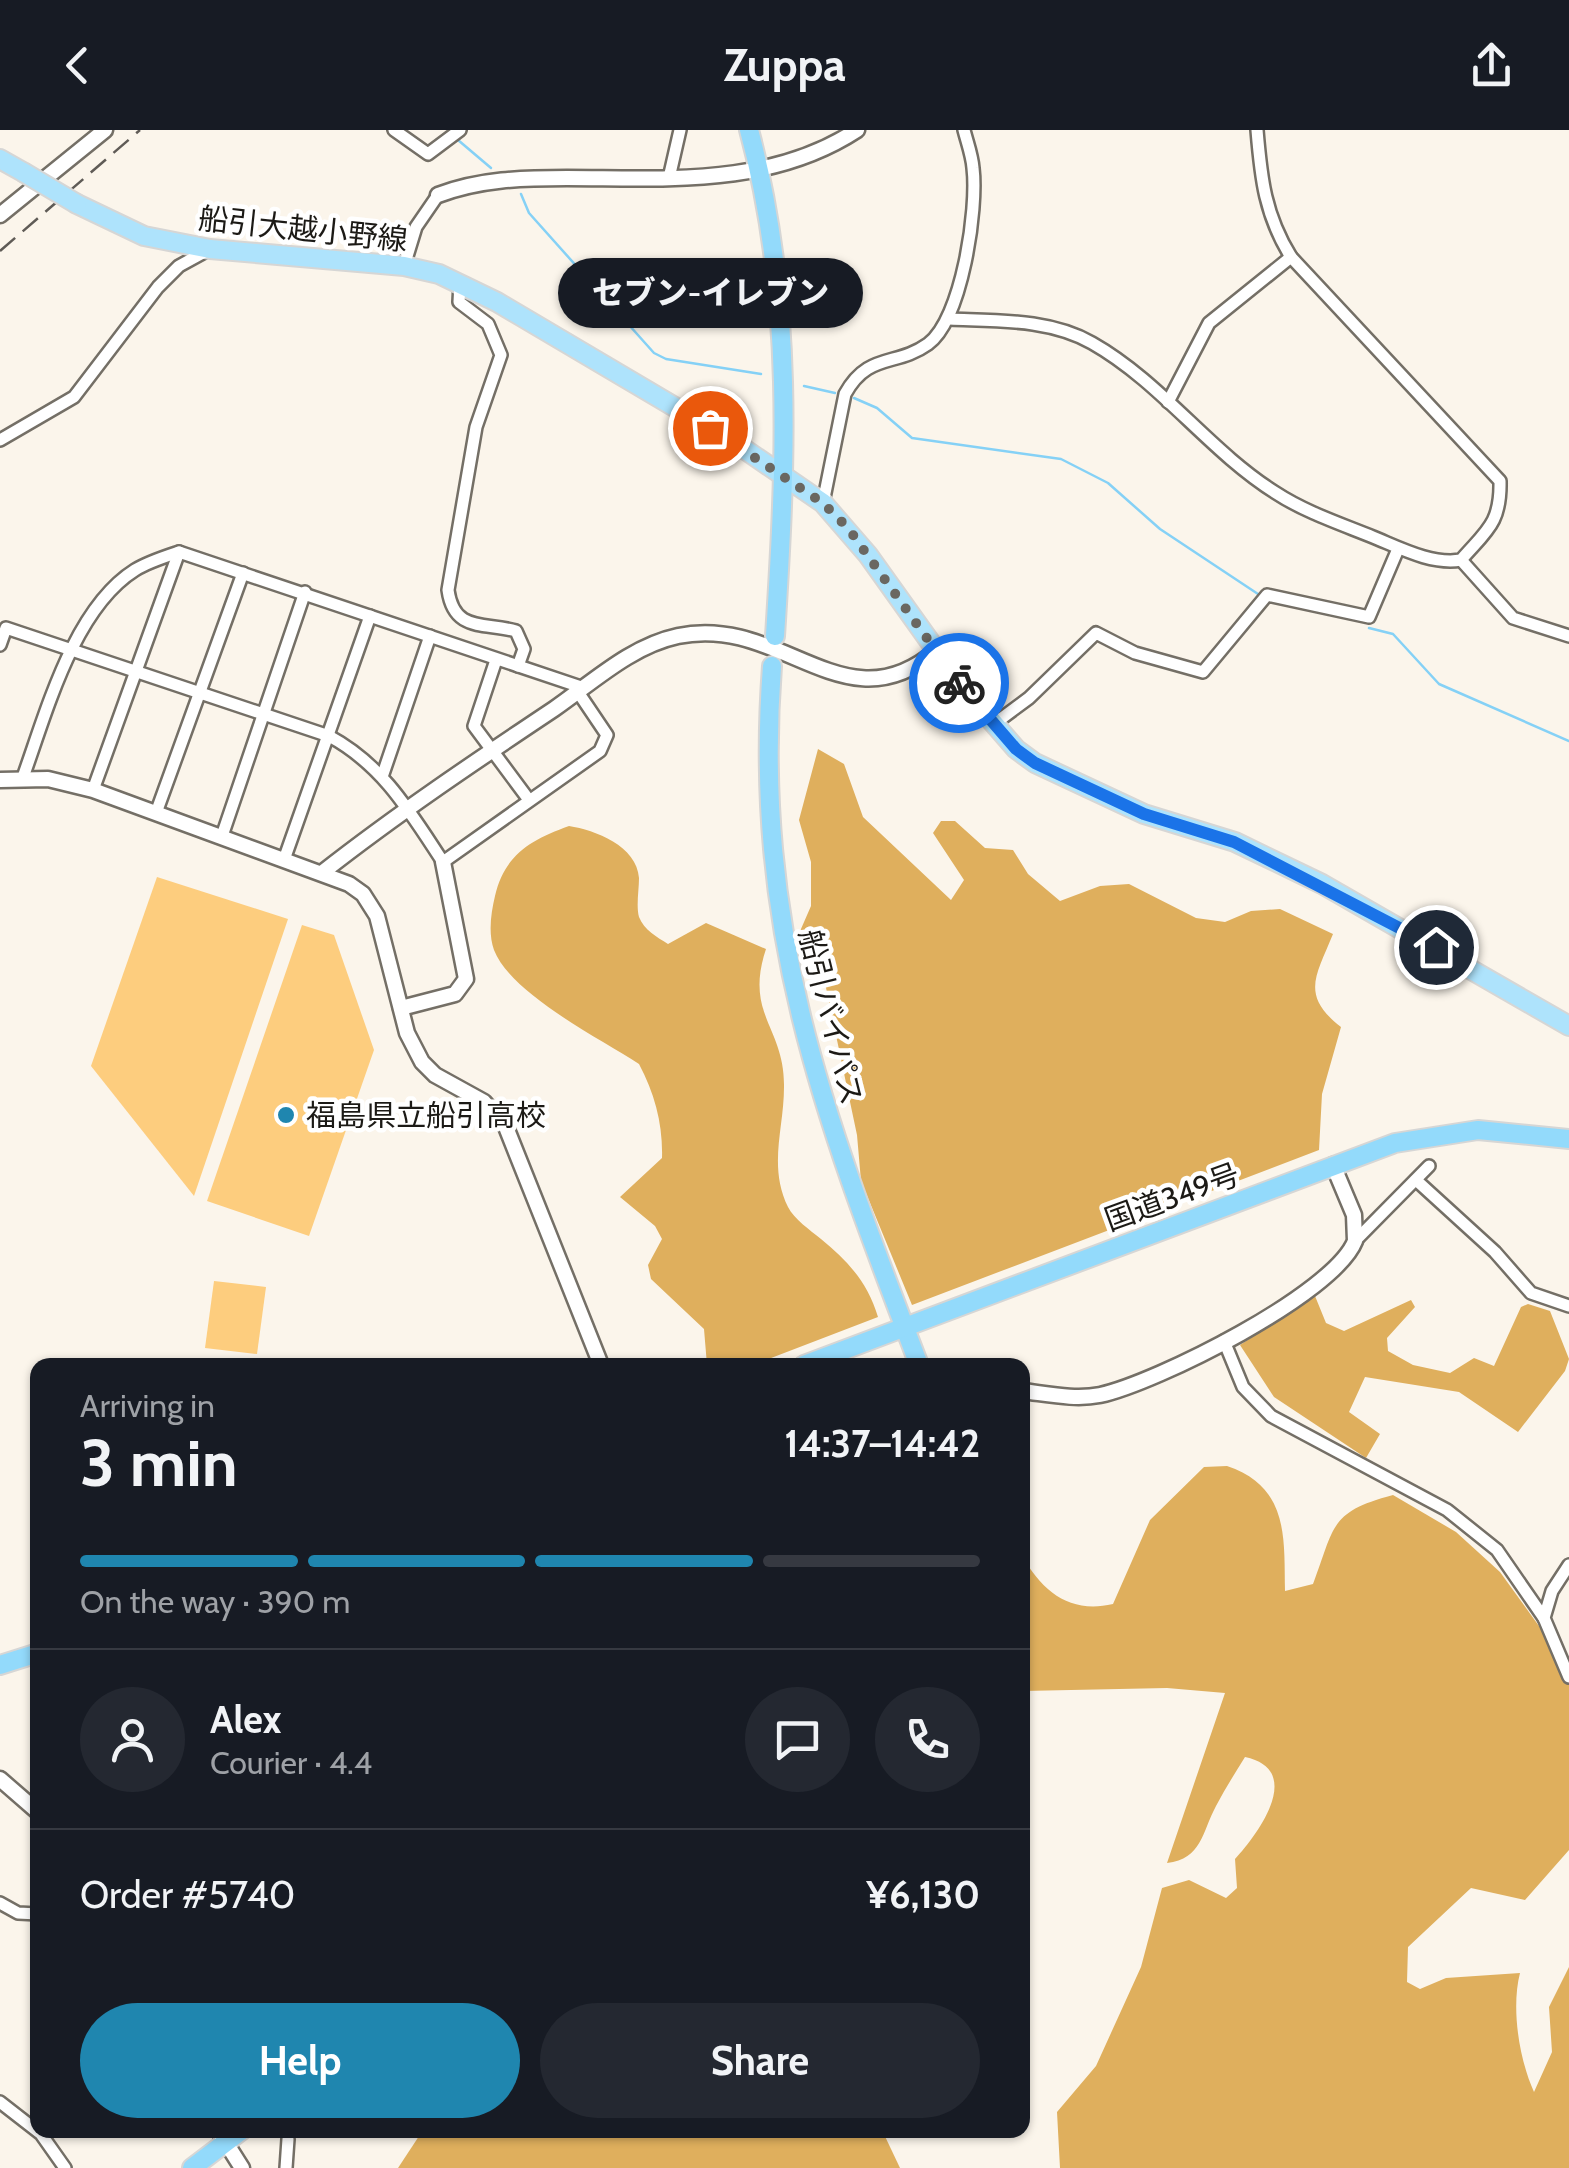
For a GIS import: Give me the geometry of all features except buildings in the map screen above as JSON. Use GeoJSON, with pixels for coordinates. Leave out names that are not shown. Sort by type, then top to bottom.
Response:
{"type":"FeatureCollection","features":[{"type":"Feature","properties":{"kind":"highway"},"geometry":{"type":"LineString","coordinates":[[750,130],[760,171],[784,358],[785,476],[774,636]]}},
{"type":"Feature","properties":{"kind":"highway","name":"船引バイパス"},"geometry":{"type":"LineString","coordinates":[[772,666],[768,768],[781,935],[821,1102],[915,1358]]}},
{"type":"Feature","properties":{"kind":"highway","name":"国道349号"},"geometry":{"type":"LineString","coordinates":[[823,1358],[1395,1143],[1452,1132],[1506,1131],[1569,1138]]}},
{"type":"Feature","properties":{"kind":"highway"},"geometry":{"type":"LineString","coordinates":[[0,1664],[30,1655]]}},
{"type":"Feature","properties":{"kind":"highway"},"geometry":{"type":"LineString","coordinates":[[192,2168],[220,2138]]}},
{"type":"Feature","properties":{"kind":"main road","name":"船引大越小野線"},"geometry":{"type":"LineString","coordinates":[[0,158],[77,204],[144,236],[210,249],[404,266],[460,283],[785,476],[823,503],[848,528],[994,724],[1035,763],[1144,814],[1234,842],[1322,884],[1569,1026]]}},
{"type":"Feature","properties":{"kind":"street"},"geometry":{"type":"LineString","coordinates":[[0,215],[105,130]]}},
{"type":"Feature","properties":{"kind":"street"},"geometry":{"type":"LineString","coordinates":[[394,130],[428,154],[460,130]]}},
{"type":"Feature","properties":{"kind":"street"},"geometry":{"type":"LineString","coordinates":[[668,178],[680,130]]}},
{"type":"Feature","properties":{"kind":"street"},"geometry":{"type":"LineString","coordinates":[[404,266],[416,228],[438,195],[507,179],[668,178],[760,171],[804,157],[857,130]]}},
{"type":"Feature","properties":{"kind":"street"},"geometry":{"type":"LineString","coordinates":[[823,503],[841,412],[853,380],[866,367],[925,346],[950,320],[973,199],[973,168],[964,130]]}},
{"type":"Feature","properties":{"kind":"street"},"geometry":{"type":"LineString","coordinates":[[950,320],[1019,322],[1064,330],[1116,359],[1274,492],[1398,549],[1439,560],[1461,560],[1490,528],[1501,502],[1500,481],[1291,257],[1271,224],[1263,198],[1257,130]]}},
{"type":"Feature","properties":{"kind":"street"},"geometry":{"type":"LineString","coordinates":[[0,440],[74,397],[158,287],[180,266],[210,249]]}},
{"type":"Feature","properties":{"kind":"street"},"geometry":{"type":"LineString","coordinates":[[1168,402],[1209,323],[1291,257]]}},
{"type":"Feature","properties":{"kind":"street"},"geometry":{"type":"LineString","coordinates":[[460,283],[459,302],[488,324],[501,355],[476,427],[448,590],[450,605],[465,622],[478,628],[516,631],[524,650],[518,666]]}},
{"type":"Feature","properties":{"kind":"street"},"geometry":{"type":"LineString","coordinates":[[994,724],[1029,698],[1096,633],[1135,654],[1203,672],[1267,595],[1368,617],[1398,549]]}},
{"type":"Feature","properties":{"kind":"street"},"geometry":{"type":"LineString","coordinates":[[94,790],[178,552]]}},
{"type":"Feature","properties":{"kind":"street"},"geometry":{"type":"LineString","coordinates":[[22,780],[71,646],[116,585],[136,569],[178,552],[305,592],[581,690],[602,724],[606,743],[600,752],[443,862]]}},
{"type":"Feature","properties":{"kind":"street"},"geometry":{"type":"LineString","coordinates":[[1461,560],[1513,618],[1569,636]]}},
{"type":"Feature","properties":{"kind":"street"},"geometry":{"type":"LineString","coordinates":[[156,813],[243,572]]}},
{"type":"Feature","properties":{"kind":"street"},"geometry":{"type":"LineString","coordinates":[[222,836],[305,592]]}},
{"type":"Feature","properties":{"kind":"street"},"geometry":{"type":"LineString","coordinates":[[285,857],[370,616]]}},
{"type":"Feature","properties":{"kind":"street"},"geometry":{"type":"LineString","coordinates":[[0,645],[6,628],[71,646],[329,736],[358,752],[383,774],[443,862],[466,979],[455,994],[401,1008]]}},
{"type":"Feature","properties":{"kind":"street"},"geometry":{"type":"LineString","coordinates":[[324,872],[492,749],[637,652],[693,633],[735,635],[865,681],[899,676],[936,651]]}},
{"type":"Feature","properties":{"kind":"street"},"geometry":{"type":"LineString","coordinates":[[383,774],[430,636]]}},
{"type":"Feature","properties":{"kind":"street"},"geometry":{"type":"LineString","coordinates":[[496,660],[474,726],[529,800]]}},
{"type":"Feature","properties":{"kind":"street"},"geometry":{"type":"LineString","coordinates":[[0,780],[48,779],[94,790],[324,872],[364,894],[372,906],[407,1033],[422,1062],[435,1075],[484,1102],[506,1127],[598,1358]]}},
{"type":"Feature","properties":{"kind":"street"},"geometry":{"type":"LineString","coordinates":[[1333,1165],[1354,1215],[1355,1241]]}},
{"type":"Feature","properties":{"kind":"street"},"geometry":{"type":"LineString","coordinates":[[1030,1392],[1098,1395],[1137,1383],[1224,1341],[1293,1300],[1344,1258],[1355,1241],[1429,1166]]}},
{"type":"Feature","properties":{"kind":"street"},"geometry":{"type":"LineString","coordinates":[[1416,1180],[1494,1252],[1531,1293],[1569,1306]]}},
{"type":"Feature","properties":{"kind":"street"},"geometry":{"type":"LineString","coordinates":[[1224,1341],[1244,1388],[1272,1416],[1447,1510],[1497,1550],[1544,1618],[1569,1678]]}},
{"type":"Feature","properties":{"kind":"street"},"geometry":{"type":"LineString","coordinates":[[1544,1618],[1552,1590],[1569,1565]]}},
{"type":"Feature","properties":{"kind":"street"},"geometry":{"type":"LineString","coordinates":[[0,1779],[30,1805]]}},
{"type":"Feature","properties":{"kind":"street"},"geometry":{"type":"LineString","coordinates":[[0,1904],[18,1913],[30,1914]]}},
{"type":"Feature","properties":{"kind":"street"},"geometry":{"type":"LineString","coordinates":[[0,2102],[30,2125]]}},
{"type":"Feature","properties":{"kind":"street"},"geometry":{"type":"LineString","coordinates":[[44,2138],[65,2168]]}},
{"type":"Feature","properties":{"kind":"street"},"geometry":{"type":"LineString","coordinates":[[223,2138],[242,2168]]}},
{"type":"Feature","properties":{"kind":"street"},"geometry":{"type":"LineString","coordinates":[[286,2168],[288,2138]]}},
{"type":"Feature","properties":{"kind":"shaded area"},"geometry":{"type":"Polygon","coordinates":[[[818,749],[844,764],[863,817],[951,900],[964,880],[933,833],[941,821],[955,821],[985,848],[1013,850],[1028,874],[1060,901],[1100,886],[1129,884],[1196,918],[1225,922],[1251,911],[1280,909],[1333,934],[1315,984],[1320,1005],[1341,1027],[1322,1094],[1319,1150],[912,1305],[861,1181],[857,1135],[825,983],[794,945],[811,906],[811,862],[799,820],[818,749]]]}},
{"type":"Feature","properties":{"kind":"shaded area"},"geometry":{"type":"Polygon","coordinates":[[[569,826],[591,831],[623,849],[631,857],[639,878],[641,922],[668,944],[706,923],[766,949],[760,971],[762,1006],[783,1067],[778,1147],[782,1192],[794,1216],[856,1274],[878,1317],[771,1358],[706,1358],[704,1329],[651,1279],[648,1265],[662,1239],[655,1226],[620,1197],[662,1158],[659,1122],[645,1075],[639,1064],[558,1014],[518,983],[503,966],[492,943],[492,909],[505,869],[522,850],[569,826]]]}},
{"type":"Feature","properties":{"kind":"shaded area"},"geometry":{"type":"Polygon","coordinates":[[[157,877],[288,919],[194,1196],[91,1066],[157,877]]]}},
{"type":"Feature","properties":{"kind":"shaded area"},"geometry":{"type":"Polygon","coordinates":[[[302,925],[334,935],[374,1050],[309,1236],[207,1201],[302,925]]]}},
{"type":"Feature","properties":{"kind":"shaded area"},"geometry":{"type":"Polygon","coordinates":[[[214,1281],[266,1287],[257,1354],[205,1348],[214,1281]]]}},
{"type":"Feature","properties":{"kind":"shaded area"},"geometry":{"type":"Polygon","coordinates":[[[1315,1296],[1326,1323],[1344,1331],[1411,1300],[1415,1307],[1387,1338],[1388,1351],[1413,1365],[1450,1373],[1474,1358],[1494,1366],[1521,1307],[1528,1304],[1550,1311],[1569,1359],[1565,1371],[1518,1432],[1459,1392],[1365,1377],[1349,1412],[1380,1434],[1366,1458],[1274,1397],[1240,1345],[1315,1296]]]}},
{"type":"Feature","properties":{"kind":"shaded area"},"geometry":{"type":"Polygon","coordinates":[[[1227,1466],[1247,1475],[1272,1501],[1283,1533],[1285,1591],[1313,1584],[1331,1535],[1345,1515],[1393,1495],[1456,1532],[1500,1572],[1544,1633],[1569,1683],[1569,1850],[1525,1900],[1471,1888],[1408,1947],[1407,1982],[1420,1989],[1446,1978],[1520,1973],[1516,2002],[1518,2033],[1534,2092],[1552,2052],[1549,2007],[1569,1967],[1569,2168],[1060,2168],[1057,2112],[1096,2066],[1141,1967],[1162,1888],[1189,1880],[1226,1898],[1237,1888],[1235,1859],[1264,1820],[1274,1789],[1272,1775],[1263,1764],[1245,1757],[1194,1850],[1167,1863],[1225,1693],[1167,1688],[1030,1691],[1030,1567],[1049,1590],[1071,1603],[1113,1604],[1150,1520],[1204,1467],[1227,1466]]]}},
{"type":"Feature","properties":{"kind":"shaded area"},"geometry":{"type":"Polygon","coordinates":[[[418,2138],[886,2138],[900,2168],[398,2168],[418,2138]]]}},
{"type":"Feature","properties":{"kind":"waterway"},"geometry":{"type":"LineString","coordinates":[[458,140],[491,168]]}},
{"type":"Feature","properties":{"kind":"waterway"},"geometry":{"type":"LineString","coordinates":[[521,194],[529,213],[654,353],[666,359],[761,374]]}},
{"type":"Feature","properties":{"kind":"waterway"},"geometry":{"type":"LineString","coordinates":[[804,386],[835,393]]}},
{"type":"Feature","properties":{"kind":"waterway"},"geometry":{"type":"LineString","coordinates":[[854,398],[877,408],[912,438],[1061,459],[1108,483],[1160,529],[1261,596]]}},
{"type":"Feature","properties":{"kind":"waterway"},"geometry":{"type":"LineString","coordinates":[[1273,602],[1319,612]]}},
{"type":"Feature","properties":{"kind":"waterway"},"geometry":{"type":"LineString","coordinates":[[1369,628],[1393,634],[1439,684],[1569,741]]}},
{"type":"Feature","properties":{"kind":"railway"},"geometry":{"type":"LineString","coordinates":[[0,251],[140,130]]}},
{"type":"Feature","properties":{"kind":"way so far"},"geometry":{"type":"LineString","coordinates":[[710,428],[823,503],[848,528],[959,683]]}},
{"type":"Feature","properties":{"kind":"place","name":"セブン-イレブン"},"geometry":{"type":"Point","coordinates":[710,428]}},
{"type":"Feature","properties":{"kind":"place","name":"福島県立船引高校"},"geometry":{"type":"Point","coordinates":[286,1115]}},
{"type":"Feature","properties":{"kind":"route"},"geometry":{"type":"LineString","coordinates":[[959,683],[1016,749],[1035,763],[1144,814],[1234,842],[1322,884],[1436,947]]}}]}
